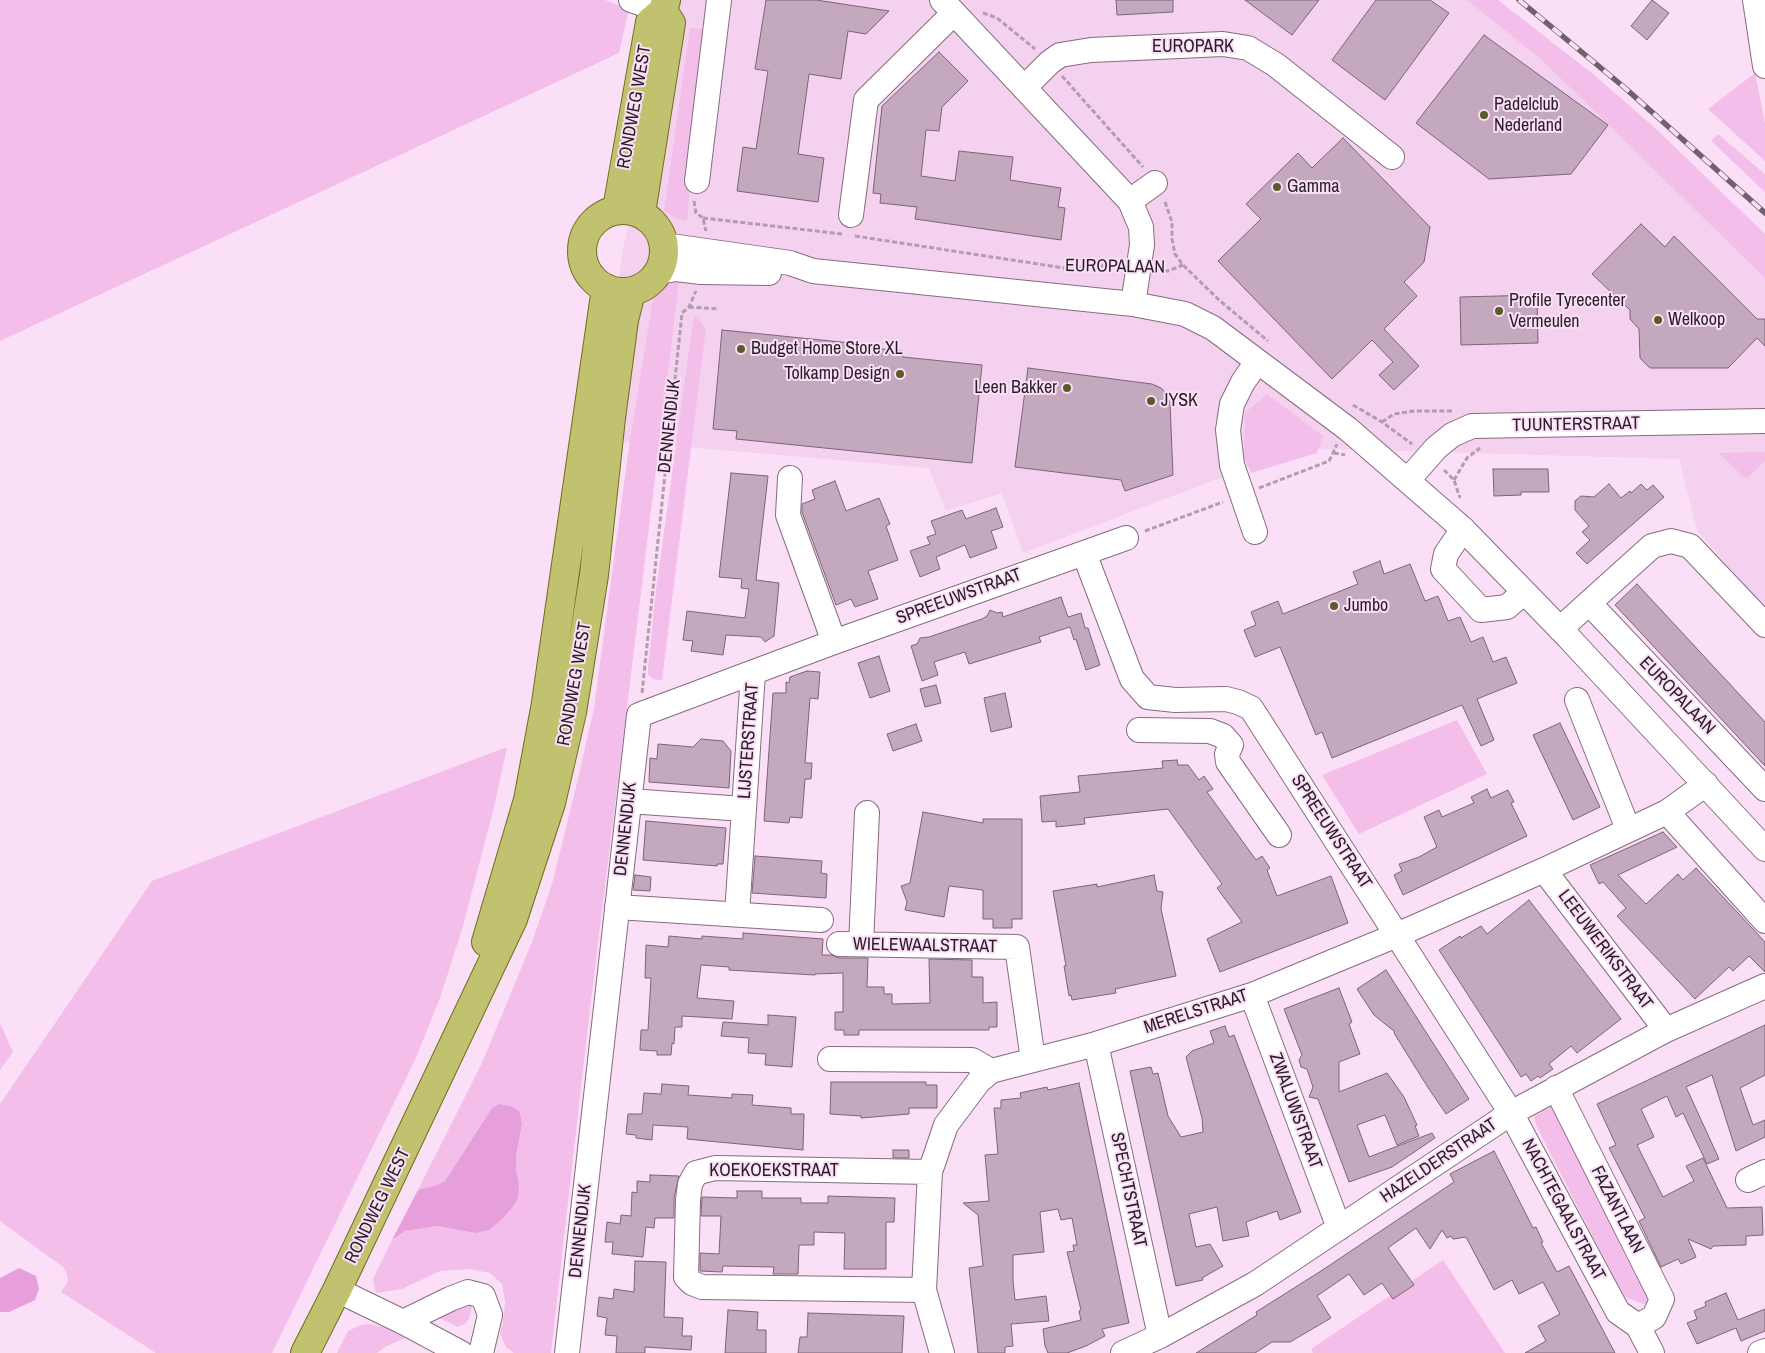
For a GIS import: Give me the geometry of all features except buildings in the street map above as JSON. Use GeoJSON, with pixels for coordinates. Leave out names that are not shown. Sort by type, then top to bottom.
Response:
{"type":"FeatureCollection","features":[{"type":"Feature","properties":{"kind":"main road","name":"RONDWEG WEST"},"geometry":{"type":"LineString","coordinates":[[629,211],[650,22],[664,6]]}},
{"type":"Feature","properties":{"kind":"main road"},"geometry":{"type":"LineString","coordinates":[[629,211],[652,221],[660,232],[664,245],[665,257],[659,272],[642,288],[618,290],[595,281],[586,270],[582,258],[582,244],[586,232],[594,221],[605,213],[629,211]]}},
{"type":"Feature","properties":{"kind":"main road","name":"RONDWEG WEST"},"geometry":{"type":"LineString","coordinates":[[305,1353],[337,1290],[513,919],[551,803],[572,712],[594,575],[624,320],[618,290]]}},
{"type":"Feature","properties":{"kind":"street"},"geometry":{"type":"LineString","coordinates":[[631,0],[664,6]]}},
{"type":"Feature","properties":{"kind":"street"},"geometry":{"type":"LineString","coordinates":[[697,181],[719,0]]}},
{"type":"Feature","properties":{"kind":"street"},"geometry":{"type":"LineString","coordinates":[[1755,0],[1765,66]]}},
{"type":"Feature","properties":{"kind":"street"},"geometry":{"type":"LineString","coordinates":[[851,215],[866,100],[948,6],[1130,200],[1141,227],[1142,245],[1133,304]]}},
{"type":"Feature","properties":{"kind":"street","name":"EUROPARK"},"geometry":{"type":"LineString","coordinates":[[1025,88],[1050,62],[1060,55],[1092,50],[1223,44],[1248,48],[1276,65],[1392,157]]}},
{"type":"Feature","properties":{"kind":"street"},"geometry":{"type":"LineString","coordinates":[[1130,200],[1154,183]]}},
{"type":"Feature","properties":{"kind":"street","name":"EUROPALAAN"},"geometry":{"type":"LineString","coordinates":[[664,245],[702,261],[790,274],[813,271],[1133,304],[1185,314],[1213,328],[1348,429],[1463,529],[1560,629],[1765,849]]}},
{"type":"Feature","properties":{"kind":"street","name":"EUROPALAAN"},"geometry":{"type":"LineString","coordinates":[[659,272],[702,261]]}},
{"type":"Feature","properties":{"kind":"street"},"geometry":{"type":"LineString","coordinates":[[1255,532],[1232,465],[1228,430],[1232,404],[1243,382],[1257,362]]}},
{"type":"Feature","properties":{"kind":"street","name":"TUUNTERSTRAAT"},"geometry":{"type":"LineString","coordinates":[[1408,480],[1428,456],[1452,435],[1472,426],[1765,421]]}},
{"type":"Feature","properties":{"kind":"street"},"geometry":{"type":"LineString","coordinates":[[790,478],[788,515],[834,642]]}},
{"type":"Feature","properties":{"kind":"street"},"geometry":{"type":"LineString","coordinates":[[1463,529],[1446,554],[1443,569],[1481,610],[1507,607],[1524,592]]}},
{"type":"Feature","properties":{"kind":"street","name":"SPREEUWSTRAAT"},"geometry":{"type":"LineString","coordinates":[[639,715],[834,642],[1126,538]]}},
{"type":"Feature","properties":{"kind":"street"},"geometry":{"type":"LineString","coordinates":[[1560,629],[1652,546],[1671,541],[1690,546],[1765,625]]}},
{"type":"Feature","properties":{"kind":"street","name":"SPREEUWSTRAAT"},"geometry":{"type":"LineString","coordinates":[[1084,553],[1132,679],[1148,697],[1175,700],[1226,699],[1251,708],[1397,935]]}},
{"type":"Feature","properties":{"kind":"street","name":"EUROPALAAN"},"geometry":{"type":"LineString","coordinates":[[1589,603],[1765,789]]}},
{"type":"Feature","properties":{"kind":"street","name":"LIJSTERSTRAAT"},"geometry":{"type":"LineString","coordinates":[[736,914],[753,673]]}},
{"type":"Feature","properties":{"kind":"street"},"geometry":{"type":"LineString","coordinates":[[1210,700],[1210,731]]}},
{"type":"Feature","properties":{"kind":"street"},"geometry":{"type":"LineString","coordinates":[[1576,700],[1628,830]]}},
{"type":"Feature","properties":{"kind":"street","name":"DENNENDIJK"},"geometry":{"type":"LineString","coordinates":[[568,1353],[639,715]]}},
{"type":"Feature","properties":{"kind":"street"},"geometry":{"type":"LineString","coordinates":[[1264,729],[1231,745],[1227,754],[1228,762],[1280,835]]}},
{"type":"Feature","properties":{"kind":"street"},"geometry":{"type":"LineString","coordinates":[[1139,730],[1210,731],[1223,736],[1231,745]]}},
{"type":"Feature","properties":{"kind":"street","name":"MERELSTRAAT"},"geometry":{"type":"LineString","coordinates":[[991,1071],[1096,1044],[1252,995],[1397,935],[1544,870],[1667,812],[1706,784]]}},
{"type":"Feature","properties":{"kind":"street","name":"LIJSTERSTRAAT"},"geometry":{"type":"LineString","coordinates":[[643,802],[744,808]]}},
{"type":"Feature","properties":{"kind":"street"},"geometry":{"type":"LineString","coordinates":[[1667,812],[1765,921]]}},
{"type":"Feature","properties":{"kind":"street","name":"WIELEWAALSTRAAT"},"geometry":{"type":"LineString","coordinates":[[868,813],[850,944],[1017,947],[1033,1060]]}},
{"type":"Feature","properties":{"kind":"street","name":"LEEUWERIKSTRAAT"},"geometry":{"type":"LineString","coordinates":[[1544,870],[1666,1030]]}},
{"type":"Feature","properties":{"kind":"street"},"geometry":{"type":"LineString","coordinates":[[617,907],[821,920]]}},
{"type":"Feature","properties":{"kind":"street","name":"NACHTEGAALSTRAAT"},"geometry":{"type":"LineString","coordinates":[[1397,935],[1511,1113],[1618,1312],[1638,1326],[1652,1353]]}},
{"type":"Feature","properties":{"kind":"street","name":"HAZELDERSTRAAT"},"geometry":{"type":"LineString","coordinates":[[1123,1353],[1160,1336],[1255,1284],[1511,1113],[1666,1030],[1765,986]]}},
{"type":"Feature","properties":{"kind":"street","name":"ZWALUWSTRAAT"},"geometry":{"type":"LineString","coordinates":[[1252,995],[1339,1228]]}},
{"type":"Feature","properties":{"kind":"street","name":"SPECHTSTRAAT"},"geometry":{"type":"LineString","coordinates":[[1096,1044],[1160,1336]]}},
{"type":"Feature","properties":{"kind":"street"},"geometry":{"type":"LineString","coordinates":[[830,1059],[972,1060],[991,1071],[979,1081],[946,1125],[930,1172],[924,1290],[942,1353]]}},
{"type":"Feature","properties":{"kind":"street","name":"FAZANTLAAN"},"geometry":{"type":"LineString","coordinates":[[1556,1088],[1662,1299],[1654,1317],[1638,1326]]}},
{"type":"Feature","properties":{"kind":"street","name":"KOEKOEKSTRAAT"},"geometry":{"type":"LineString","coordinates":[[924,1290],[702,1287],[692,1283],[686,1277],[688,1200],[690,1184],[696,1173],[715,1168],[930,1172]]}},
{"type":"Feature","properties":{"kind":"street"},"geometry":{"type":"LineString","coordinates":[[337,1290],[461,1353]]}},
{"type":"Feature","properties":{"kind":"street"},"geometry":{"type":"LineString","coordinates":[[403,1322],[450,1298],[468,1292],[483,1296],[490,1315],[481,1353]]}},
{"type":"Feature","properties":{"kind":"street"},"geometry":{"type":"LineString","coordinates":[[1760,1353],[1765,1351]]}},
{"type":"Feature","properties":{"kind":"path"},"geometry":{"type":"LineString","coordinates":[[981,12],[997,18],[1050,62],[1142,165],[1162,194],[1172,222],[1172,239],[1175,254],[1183,264]]}},
{"type":"Feature","properties":{"kind":"path","name":"DENNENDIJK"},"geometry":{"type":"LineString","coordinates":[[639,715],[682,313],[689,307],[700,284],[706,231],[703,218],[696,213],[694,204],[697,181]]}},
{"type":"Feature","properties":{"kind":"path","name":"EUROPALAAN"},"geometry":{"type":"LineString","coordinates":[[703,218],[848,235],[1064,268],[1113,264],[1168,271],[1183,264],[1219,300],[1270,342]]}},
{"type":"Feature","properties":{"kind":"path"},"geometry":{"type":"LineString","coordinates":[[689,307],[719,309]]}},
{"type":"Feature","properties":{"kind":"path"},"geometry":{"type":"LineString","coordinates":[[1351,404],[1365,411],[1428,456],[1454,480]]}},
{"type":"Feature","properties":{"kind":"path"},"geometry":{"type":"LineString","coordinates":[[1126,538],[1328,461],[1338,441],[1365,411]]}},
{"type":"Feature","properties":{"kind":"shaded area"},"geometry":{"type":"Polygon","coordinates":[[[0,0],[605,0],[629,9],[619,53],[0,341],[0,0]]]}},
{"type":"Feature","properties":{"kind":"shaded area"},"geometry":{"type":"Polygon","coordinates":[[[678,0],[1480,0],[1765,255],[1765,611],[1697,530],[1679,459],[1299,448],[1023,553],[1002,493],[946,511],[929,468],[595,439],[623,250],[678,0]]]}},
{"type":"Feature","properties":{"kind":"shaded area"},"geometry":{"type":"Polygon","coordinates":[[[1467,0],[1498,0],[1593,74],[1654,127],[1765,234],[1765,278],[1541,59],[1467,0]]]}},
{"type":"Feature","properties":{"kind":"shaded area"},"geometry":{"type":"Polygon","coordinates":[[[690,28],[703,29],[687,165],[691,165],[687,221],[676,218],[664,211],[690,28]]]}},
{"type":"Feature","properties":{"kind":"shaded area"},"geometry":{"type":"Polygon","coordinates":[[[1755,73],[1765,123],[1765,161],[1708,109],[1755,73]]]}},
{"type":"Feature","properties":{"kind":"shaded area"},"geometry":{"type":"Polygon","coordinates":[[[1718,134],[1765,174],[1765,192],[1711,141],[1718,134]]]}},
{"type":"Feature","properties":{"kind":"shaded area"},"geometry":{"type":"Polygon","coordinates":[[[679,282],[588,1025],[551,1353],[514,1353],[506,1347],[500,1334],[505,1302],[502,1284],[490,1273],[469,1269],[440,1271],[402,1289],[376,1293],[373,1279],[392,1240],[405,1231],[437,1226],[475,1233],[519,1183],[516,1156],[522,1124],[520,1112],[492,1108],[445,1181],[418,1190],[482,1063],[532,942],[552,884],[594,708],[629,446],[654,292],[664,285],[679,282]]]}},
{"type":"Feature","properties":{"kind":"shaded area"},"geometry":{"type":"Polygon","coordinates":[[[694,315],[706,328],[662,680],[653,679],[648,675],[648,669],[656,590],[694,315]]]}},
{"type":"Feature","properties":{"kind":"shaded area"},"geometry":{"type":"Polygon","coordinates":[[[1267,394],[1323,436],[1317,453],[1251,473],[1244,456],[1245,413],[1267,394]]]}},
{"type":"Feature","properties":{"kind":"shaded area"},"geometry":{"type":"Polygon","coordinates":[[[1765,452],[1765,461],[1746,479],[1719,453],[1765,452]]]}},
{"type":"Feature","properties":{"kind":"shaded area"},"geometry":{"type":"Polygon","coordinates":[[[1457,720],[1487,774],[1359,834],[1322,775],[1457,720]]]}},
{"type":"Feature","properties":{"kind":"shaded area"},"geometry":{"type":"Polygon","coordinates":[[[507,747],[494,807],[463,926],[440,998],[415,1060],[272,1353],[156,1353],[61,1292],[68,1282],[67,1274],[63,1267],[0,1221],[0,1104],[152,881],[507,747]]]}},
{"type":"Feature","properties":{"kind":"shaded area"},"geometry":{"type":"Polygon","coordinates":[[[0,1023],[13,1052],[0,1070],[0,1023]]]}},
{"type":"Feature","properties":{"kind":"shaded area"},"geometry":{"type":"Polygon","coordinates":[[[499,1104],[513,1107],[520,1112],[522,1124],[516,1156],[519,1183],[518,1198],[512,1208],[489,1230],[475,1233],[437,1226],[405,1231],[392,1240],[418,1190],[445,1181],[492,1108],[499,1104]]]}},
{"type":"Feature","properties":{"kind":"shaded area"},"geometry":{"type":"Polygon","coordinates":[[[1552,1106],[1582,1148],[1578,1158],[1599,1204],[1611,1208],[1621,1231],[1619,1243],[1640,1284],[1648,1285],[1656,1299],[1644,1304],[1625,1297],[1536,1125],[1534,1116],[1552,1106]]]}},
{"type":"Feature","properties":{"kind":"shaded area"},"geometry":{"type":"Polygon","coordinates":[[[1443,1260],[1505,1353],[1313,1353],[1311,1349],[1443,1260]]]}},
{"type":"Feature","properties":{"kind":"shaded area"},"geometry":{"type":"Polygon","coordinates":[[[19,1268],[36,1276],[39,1289],[35,1300],[9,1312],[0,1312],[0,1278],[19,1268]]]}},
{"type":"Feature","properties":{"kind":"shaded area"},"geometry":{"type":"Polygon","coordinates":[[[471,1303],[469,1319],[465,1324],[457,1327],[436,1316],[471,1303]]]}},
{"type":"Feature","properties":{"kind":"shaded area"},"geometry":{"type":"Polygon","coordinates":[[[370,1324],[386,1328],[405,1338],[385,1347],[377,1353],[337,1353],[348,1331],[361,1325],[370,1324]]]}},
{"type":"Feature","properties":{"kind":"railway"},"geometry":{"type":"LineString","coordinates":[[1519,0],[1625,88],[1765,213]]}},
{"type":"Feature","properties":{"kind":"place","name":"Padelclub Nederland"},"geometry":{"type":"Point","coordinates":[1484,115]}},
{"type":"Feature","properties":{"kind":"place","name":"Gamma"},"geometry":{"type":"Point","coordinates":[1277,187]}},
{"type":"Feature","properties":{"kind":"place","name":"Profile Tyrecenter Vermeulen"},"geometry":{"type":"Point","coordinates":[1499,311]}},
{"type":"Feature","properties":{"kind":"place","name":"Welkoop"},"geometry":{"type":"Point","coordinates":[1658,320]}},
{"type":"Feature","properties":{"kind":"place","name":"Budget Home Store XL"},"geometry":{"type":"Point","coordinates":[741,349]}},
{"type":"Feature","properties":{"kind":"place","name":"Tolkamp Design"},"geometry":{"type":"Point","coordinates":[900,374]}},
{"type":"Feature","properties":{"kind":"place","name":"Leen Bakker"},"geometry":{"type":"Point","coordinates":[1067,388]}},
{"type":"Feature","properties":{"kind":"place","name":"JYSK"},"geometry":{"type":"Point","coordinates":[1151,401]}},
{"type":"Feature","properties":{"kind":"place","name":"Jumbo"},"geometry":{"type":"Point","coordinates":[1334,606]}}]}
